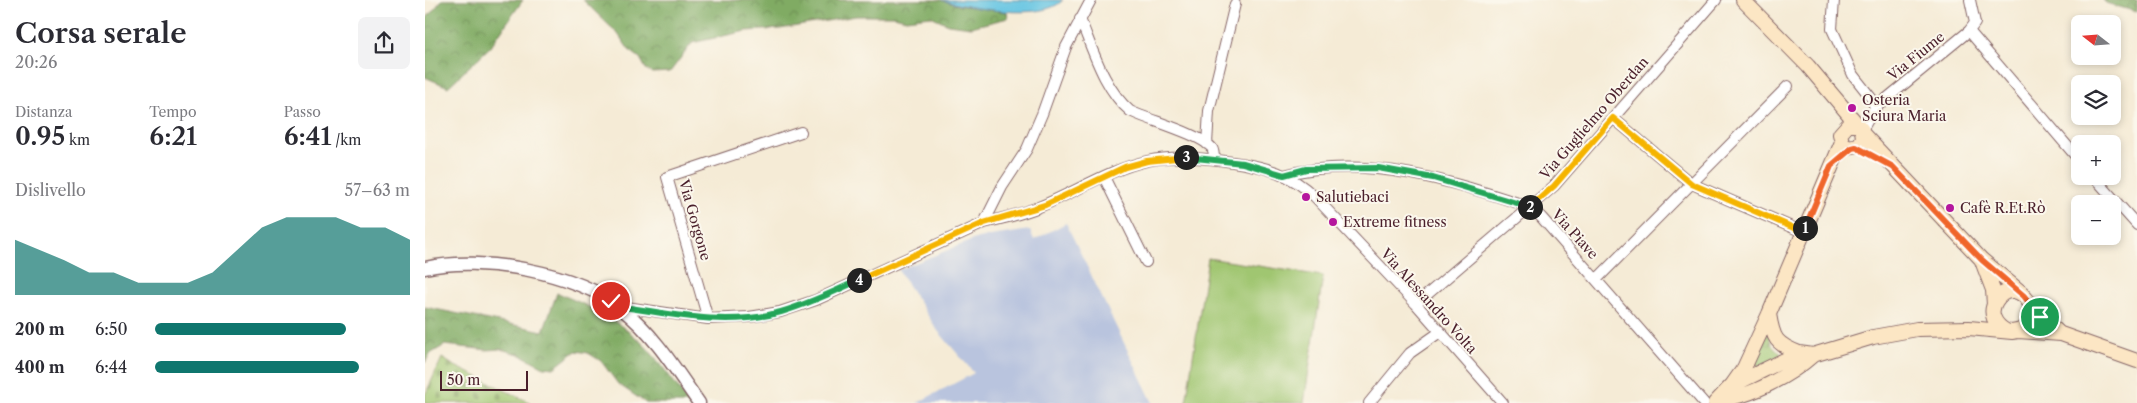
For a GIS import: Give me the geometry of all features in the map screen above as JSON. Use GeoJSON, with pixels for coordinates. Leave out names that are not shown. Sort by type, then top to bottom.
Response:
{"type":"FeatureCollection","features":[{"type":"Feature","properties":{"kind":"main road"},"geometry":{"type":"LineString","coordinates":[[1743,0],[1809,66],[1830,94],[1893,167],[1982,260],[2028,301],[2040,317],[2061,334]]}},
{"type":"Feature","properties":{"kind":"main road"},"geometry":{"type":"LineString","coordinates":[[1830,94],[1847,142],[1893,167]]}},
{"type":"Feature","properties":{"kind":"main road"},"geometry":{"type":"LineString","coordinates":[[1718,401],[1744,368],[1769,314],[1831,166],[1847,142],[1844,127],[1860,129]]}},
{"type":"Feature","properties":{"kind":"main road"},"geometry":{"type":"LineString","coordinates":[[1847,142],[1862,142],[1860,129]]}},
{"type":"Feature","properties":{"kind":"main road"},"geometry":{"type":"LineString","coordinates":[[1982,260],[1993,290],[1993,308],[1996,323],[2012,331]]}},
{"type":"Feature","properties":{"kind":"main road"},"geometry":{"type":"LineString","coordinates":[[1969,328],[1993,308],[1996,300],[2007,292],[2013,292],[2028,301],[2033,312],[2028,324],[2012,331]]}},
{"type":"Feature","properties":{"kind":"main road"},"geometry":{"type":"LineString","coordinates":[[1769,314],[1774,338],[1780,345],[1806,354]]}},
{"type":"Feature","properties":{"kind":"main road"},"geometry":{"type":"LineString","coordinates":[[1731,386],[1806,354],[1873,337],[1917,329],[1969,328],[2061,334],[2137,361]]}},
{"type":"Feature","properties":{"kind":"main road"},"geometry":{"type":"LineString","coordinates":[[1718,401],[1736,398],[1799,368],[1806,354]]}},
{"type":"Feature","properties":{"kind":"street"},"geometry":{"type":"LineString","coordinates":[[984,223],[1002,187],[1027,149],[1042,114],[1066,47],[1091,0]]}},
{"type":"Feature","properties":{"kind":"street","name":"Via Guglielmo Oberdan"},"geometry":{"type":"LineString","coordinates":[[1415,304],[1521,212],[1530,207],[1554,186],[1716,0]]}},
{"type":"Feature","properties":{"kind":"street"},"geometry":{"type":"LineString","coordinates":[[1834,0],[1832,29],[1853,75],[1872,99],[1875,108]]}},
{"type":"Feature","properties":{"kind":"street"},"geometry":{"type":"LineString","coordinates":[[1969,0],[1975,23],[1969,31],[2071,150]]}},
{"type":"Feature","properties":{"kind":"street"},"geometry":{"type":"LineString","coordinates":[[1207,144],[1209,111],[1235,4]]}},
{"type":"Feature","properties":{"kind":"street"},"geometry":{"type":"LineString","coordinates":[[1080,19],[1109,84],[1124,106],[1130,112],[1191,135],[1207,144],[1213,149],[1214,159]]}},
{"type":"Feature","properties":{"kind":"street","name":"Via Fiume"},"geometry":{"type":"LineString","coordinates":[[1860,129],[1875,108],[1969,31]]}},
{"type":"Feature","properties":{"kind":"street"},"geometry":{"type":"LineString","coordinates":[[1597,279],[1788,86]]}},
{"type":"Feature","properties":{"kind":"street"},"geometry":{"type":"LineString","coordinates":[[1613,118],[1692,184],[1803,232]]}},
{"type":"Feature","properties":{"kind":"street","name":"Via Gorgone"},"geometry":{"type":"LineString","coordinates":[[708,319],[667,177],[801,132]]}},
{"type":"Feature","properties":{"kind":"street","name":"Via Alessandro Volta"},"geometry":{"type":"LineString","coordinates":[[618,306],[708,319],[749,317],[780,312],[816,300],[984,223],[1045,205],[1125,167],[1173,157],[1214,159],[1243,163],[1298,181],[1415,304],[1503,403]]}},
{"type":"Feature","properties":{"kind":"street"},"geometry":{"type":"LineString","coordinates":[[1284,175],[1306,169],[1378,168],[1433,178],[1530,207]]}},
{"type":"Feature","properties":{"kind":"street"},"geometry":{"type":"LineString","coordinates":[[1104,177],[1146,262]]}},
{"type":"Feature","properties":{"kind":"street"},"geometry":{"type":"LineString","coordinates":[[2101,185],[2137,225]]}},
{"type":"Feature","properties":{"kind":"street","name":"Via Piave"},"geometry":{"type":"LineString","coordinates":[[1530,207],[1597,279],[1704,403]]}},
{"type":"Feature","properties":{"kind":"street"},"geometry":{"type":"LineString","coordinates":[[425,268],[453,263],[519,267],[577,286],[618,306],[659,346],[699,403]]}},
{"type":"Feature","properties":{"kind":"street"},"geometry":{"type":"LineString","coordinates":[[1369,403],[1409,353],[1440,332]]}},
{"type":"Feature","properties":{"kind":"shaded area"},"geometry":{"type":"Polygon","coordinates":[[[1066,223],[1153,403],[917,403],[974,373],[938,331],[898,270],[978,238],[1030,230],[1034,240],[1066,223]]]}},
{"type":"Feature","properties":{"kind":"green space"},"geometry":{"type":"Polygon","coordinates":[[[442,0],[523,0],[490,47],[448,87],[425,77],[425,20],[442,0]]]}},
{"type":"Feature","properties":{"kind":"green space"},"geometry":{"type":"Polygon","coordinates":[[[583,0],[941,0],[957,5],[1007,12],[1008,18],[971,27],[948,24],[931,16],[906,19],[894,16],[856,16],[780,29],[746,31],[692,43],[670,72],[652,73],[646,69],[640,58],[629,50],[618,34],[583,0]]]}},
{"type":"Feature","properties":{"kind":"green space"},"geometry":{"type":"Polygon","coordinates":[[[2103,0],[2137,0],[2137,12],[2106,3],[2103,0]]]}},
{"type":"Feature","properties":{"kind":"green space"},"geometry":{"type":"Polygon","coordinates":[[[1208,258],[1323,276],[1304,403],[1186,403],[1208,258]]]}},
{"type":"Feature","properties":{"kind":"green space"},"geometry":{"type":"Polygon","coordinates":[[[557,293],[580,302],[622,326],[654,356],[690,403],[646,403],[618,384],[601,361],[588,353],[576,351],[554,368],[544,367],[519,354],[500,349],[487,350],[445,345],[430,354],[425,363],[425,307],[543,331],[557,293]]]}},
{"type":"Feature","properties":{"kind":"green space"},"geometry":{"type":"Polygon","coordinates":[[[1768,332],[1771,344],[1782,355],[1751,370],[1768,332]]]}},
{"type":"Feature","properties":{"kind":"green space"},"geometry":{"type":"Polygon","coordinates":[[[442,358],[531,403],[425,403],[425,395],[442,358]]]}},
{"type":"Feature","properties":{"kind":"water"},"geometry":{"type":"Polygon","coordinates":[[[941,0],[1063,0],[1053,7],[1023,12],[986,9],[941,0]]]}},
{"type":"Feature","properties":{"kind":"place","name":"Osteria Sciura Maria"},"geometry":{"type":"Point","coordinates":[1852,108]}},
{"type":"Feature","properties":{"kind":"place","name":"Salutiebaci"},"geometry":{"type":"Point","coordinates":[1306,197]}},
{"type":"Feature","properties":{"kind":"place","name":"Cafè R.Et.Rò"},"geometry":{"type":"Point","coordinates":[1950,208]}},
{"type":"Feature","properties":{"kind":"place","name":"Extreme fitness"},"geometry":{"type":"Point","coordinates":[1333,222]}},
{"type":"Feature","properties":{"kind":"route"},"geometry":{"type":"LineString","coordinates":[[611,301],[618,306],[650,312],[708,319],[749,317],[780,312],[816,300],[984,223],[1045,205],[1125,167],[1173,157],[1214,159],[1243,163],[1284,175],[1306,169],[1378,168],[1433,178],[1530,207],[1554,186],[1613,118],[1692,184],[1803,232],[1831,166],[1852,148],[1856,147],[1863,150],[1893,167],[1982,260],[2029,300],[2031,306],[2040,317]]}}]}
